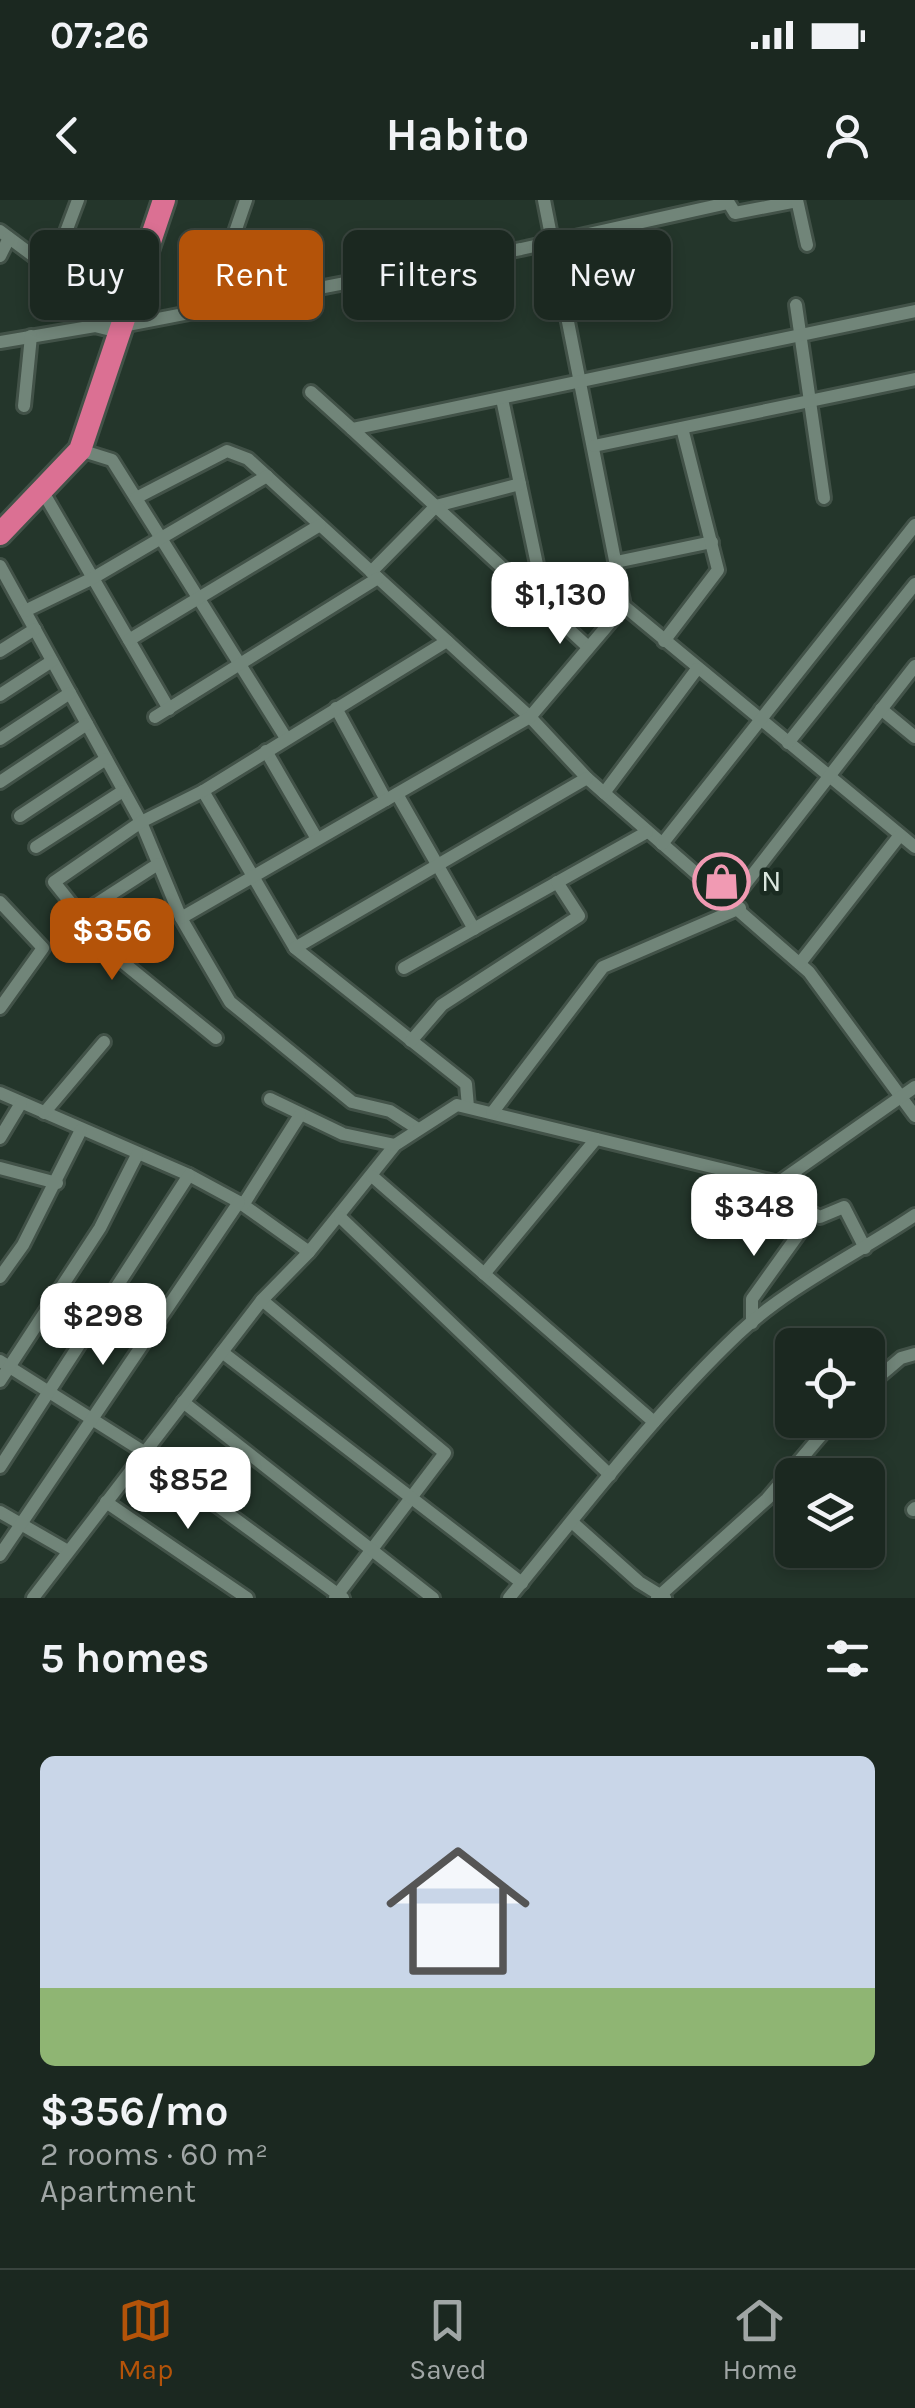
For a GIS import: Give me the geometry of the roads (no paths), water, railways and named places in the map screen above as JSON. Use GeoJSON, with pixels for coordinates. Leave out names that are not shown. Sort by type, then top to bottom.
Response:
{"type":"FeatureCollection","features":[{"type":"Feature","properties":{"kind":"highway"},"geometry":{"type":"LineString","coordinates":[[0,534],[80,450],[164,200]]}},
{"type":"Feature","properties":{"kind":"street"},"geometry":{"type":"LineString","coordinates":[[67,230],[78,200]]}},
{"type":"Feature","properties":{"kind":"street"},"geometry":{"type":"LineString","coordinates":[[236,230],[246,200]]}},
{"type":"Feature","properties":{"kind":"street"},"geometry":{"type":"LineString","coordinates":[[544,200],[550,230]]}},
{"type":"Feature","properties":{"kind":"street"},"geometry":{"type":"LineString","coordinates":[[606,230],[728,202],[735,212],[797,201],[807,245]]}},
{"type":"Feature","properties":{"kind":"street"},"geometry":{"type":"LineString","coordinates":[[0,256],[5,235],[30,253]]}},
{"type":"Feature","properties":{"kind":"street"},"geometry":{"type":"LineString","coordinates":[[323,288],[534,246]]}},
{"type":"Feature","properties":{"kind":"street"},"geometry":{"type":"LineString","coordinates":[[796,305],[824,498]]}},
{"type":"Feature","properties":{"kind":"street"},"geometry":{"type":"LineString","coordinates":[[352,429],[582,384],[915,311]]}},
{"type":"Feature","properties":{"kind":"street"},"geometry":{"type":"LineString","coordinates":[[0,342],[95,326],[120,329],[179,317]]}},
{"type":"Feature","properties":{"kind":"street"},"geometry":{"type":"LineString","coordinates":[[110,320],[120,329]]}},
{"type":"Feature","properties":{"kind":"street"},"geometry":{"type":"LineString","coordinates":[[569,320],[624,606],[915,847]]}},
{"type":"Feature","properties":{"kind":"street"},"geometry":{"type":"LineString","coordinates":[[24,406],[32,336]]}},
{"type":"Feature","properties":{"kind":"street"},"geometry":{"type":"LineString","coordinates":[[594,446],[915,379]]}},
{"type":"Feature","properties":{"kind":"street"},"geometry":{"type":"LineString","coordinates":[[311,392],[588,647]]}},
{"type":"Feature","properties":{"kind":"street"},"geometry":{"type":"LineString","coordinates":[[502,399],[546,608]]}},
{"type":"Feature","properties":{"kind":"street"},"geometry":{"type":"LineString","coordinates":[[664,641],[718,570],[682,428]]}},
{"type":"Feature","properties":{"kind":"street"},"geometry":{"type":"LineString","coordinates":[[80,450],[112,460],[286,738]]}},
{"type":"Feature","properties":{"kind":"street"},"geometry":{"type":"LineString","coordinates":[[136,498],[228,450],[248,459],[530,717],[587,778],[800,963],[915,1116]]}},
{"type":"Feature","properties":{"kind":"street"},"geometry":{"type":"LineString","coordinates":[[24,611],[93,578],[267,476]]}},
{"type":"Feature","properties":{"kind":"street"},"geometry":{"type":"LineString","coordinates":[[156,717],[375,575],[436,506],[520,484]]}},
{"type":"Feature","properties":{"kind":"street"},"geometry":{"type":"LineString","coordinates":[[43,492],[169,709]]}},
{"type":"Feature","properties":{"kind":"street"},"geometry":{"type":"LineString","coordinates":[[128,640],[320,525]]}},
{"type":"Feature","properties":{"kind":"street"},"geometry":{"type":"LineString","coordinates":[[662,844],[915,525]]}},
{"type":"Feature","properties":{"kind":"street"},"geometry":{"type":"LineString","coordinates":[[616,562],[712,542]]}},
{"type":"Feature","properties":{"kind":"street"},"geometry":{"type":"LineString","coordinates":[[0,566],[141,822],[181,918],[230,1002],[352,1102],[390,1111],[418,1129]]}},
{"type":"Feature","properties":{"kind":"street"},"geometry":{"type":"LineString","coordinates":[[788,743],[915,584]]}},
{"type":"Feature","properties":{"kind":"street"},"geometry":{"type":"LineString","coordinates":[[181,918],[530,717],[624,606]]}},
{"type":"Feature","properties":{"kind":"street"},"geometry":{"type":"LineString","coordinates":[[0,651],[34,629]]}},
{"type":"Feature","properties":{"kind":"street"},"geometry":{"type":"LineString","coordinates":[[216,1038],[121,962],[54,882],[141,822],[203,791],[447,641]]}},
{"type":"Feature","properties":{"kind":"street"},"geometry":{"type":"LineString","coordinates":[[0,696],[52,660]]}},
{"type":"Feature","properties":{"kind":"street"},"geometry":{"type":"LineString","coordinates":[[492,1113],[603,968],[736,905],[915,666]]}},
{"type":"Feature","properties":{"kind":"street"},"geometry":{"type":"LineString","coordinates":[[604,793],[697,669]]}},
{"type":"Feature","properties":{"kind":"street"},"geometry":{"type":"LineString","coordinates":[[0,738],[70,693]]}},
{"type":"Feature","properties":{"kind":"street"},"geometry":{"type":"LineString","coordinates":[[336,708],[474,929]]}},
{"type":"Feature","properties":{"kind":"street"},"geometry":{"type":"LineString","coordinates":[[881,710],[915,737]]}},
{"type":"Feature","properties":{"kind":"street"},"geometry":{"type":"LineString","coordinates":[[0,782],[87,724]]}},
{"type":"Feature","properties":{"kind":"street"},"geometry":{"type":"LineString","coordinates":[[266,750],[317,839]]}},
{"type":"Feature","properties":{"kind":"street"},"geometry":{"type":"LineString","coordinates":[[20,816],[106,760]]}},
{"type":"Feature","properties":{"kind":"street"},"geometry":{"type":"LineString","coordinates":[[295,948],[587,778]]}},
{"type":"Feature","properties":{"kind":"street"},"geometry":{"type":"LineString","coordinates":[[36,847],[124,791]]}},
{"type":"Feature","properties":{"kind":"street"},"geometry":{"type":"LineString","coordinates":[[203,791],[295,948],[466,1084],[468,1107]]}},
{"type":"Feature","properties":{"kind":"street"},"geometry":{"type":"LineString","coordinates":[[404,968],[648,832]]}},
{"type":"Feature","properties":{"kind":"street"},"geometry":{"type":"LineString","coordinates":[[800,963],[900,834]]}},
{"type":"Feature","properties":{"kind":"street"},"geometry":{"type":"LineString","coordinates":[[78,914],[158,864]]}},
{"type":"Feature","properties":{"kind":"street"},"geometry":{"type":"LineString","coordinates":[[411,1040],[442,1005],[579,916],[557,882]]}},
{"type":"Feature","properties":{"kind":"street"},"geometry":{"type":"LineString","coordinates":[[0,902],[44,948],[0,1008]]}},
{"type":"Feature","properties":{"kind":"street"},"geometry":{"type":"LineString","coordinates":[[44,1113],[104,1042]]}},
{"type":"Feature","properties":{"kind":"street"},"geometry":{"type":"LineString","coordinates":[[33,1598],[66,1550],[262,1300],[310,1252],[395,1146],[457,1104],[778,1183],[915,1087]]}},
{"type":"Feature","properties":{"kind":"street"},"geometry":{"type":"LineString","coordinates":[[0,1093],[189,1175],[241,1203],[310,1252]]}},
{"type":"Feature","properties":{"kind":"street"},"geometry":{"type":"LineString","coordinates":[[270,1099],[342,1134],[395,1146]]}},
{"type":"Feature","properties":{"kind":"street"},"geometry":{"type":"LineString","coordinates":[[0,1138],[20,1103]]}},
{"type":"Feature","properties":{"kind":"street"},"geometry":{"type":"LineString","coordinates":[[0,1555],[300,1115]]}},
{"type":"Feature","properties":{"kind":"street"},"geometry":{"type":"LineString","coordinates":[[0,1277],[23,1245],[81,1130]]}},
{"type":"Feature","properties":{"kind":"street"},"geometry":{"type":"LineString","coordinates":[[484,1274],[596,1138]]}},
{"type":"Feature","properties":{"kind":"street"},"geometry":{"type":"LineString","coordinates":[[0,1381],[5,1364],[100,1228],[137,1155]]}},
{"type":"Feature","properties":{"kind":"street"},"geometry":{"type":"LineString","coordinates":[[0,1168],[57,1182]]}},
{"type":"Feature","properties":{"kind":"street"},"geometry":{"type":"LineString","coordinates":[[0,1467],[189,1175]]}},
{"type":"Feature","properties":{"kind":"street"},"geometry":{"type":"LineString","coordinates":[[372,1176],[654,1422]]}},
{"type":"Feature","properties":{"kind":"street"},"geometry":{"type":"LineString","coordinates":[[778,1183],[787,1201],[820,1217],[844,1207],[866,1248]]}},
{"type":"Feature","properties":{"kind":"street"},"geometry":{"type":"LineString","coordinates":[[752,1323],[752,1299],[813,1214]]}},
{"type":"Feature","properties":{"kind":"street"},"geometry":{"type":"LineString","coordinates":[[509,1598],[654,1422],[752,1323],[781,1300],[915,1215]]}},
{"type":"Feature","properties":{"kind":"street"},"geometry":{"type":"LineString","coordinates":[[340,1217],[610,1475]]}},
{"type":"Feature","properties":{"kind":"street"},"geometry":{"type":"LineString","coordinates":[[5,1364],[144,1452],[339,1597],[445,1453],[262,1300]]}},
{"type":"Feature","properties":{"kind":"street"},"geometry":{"type":"LineString","coordinates":[[222,1352],[522,1583]]}},
{"type":"Feature","properties":{"kind":"street"},"geometry":{"type":"LineString","coordinates":[[885,1372],[901,1358],[915,1354]]}},
{"type":"Feature","properties":{"kind":"street"},"geometry":{"type":"LineString","coordinates":[[183,1402],[433,1598]]}},
{"type":"Feature","properties":{"kind":"street"},"geometry":{"type":"LineString","coordinates":[[572,1522],[660,1597],[767,1499],[819,1438]]}},
{"type":"Feature","properties":{"kind":"street"},"geometry":{"type":"LineString","coordinates":[[106,1502],[247,1598]]}},
{"type":"Feature","properties":{"kind":"street"},"geometry":{"type":"LineString","coordinates":[[0,1512],[66,1550]]}},
{"type":"Feature","properties":{"kind":"place","name":"N"},"geometry":{"type":"Point","coordinates":[722,881]}}]}
